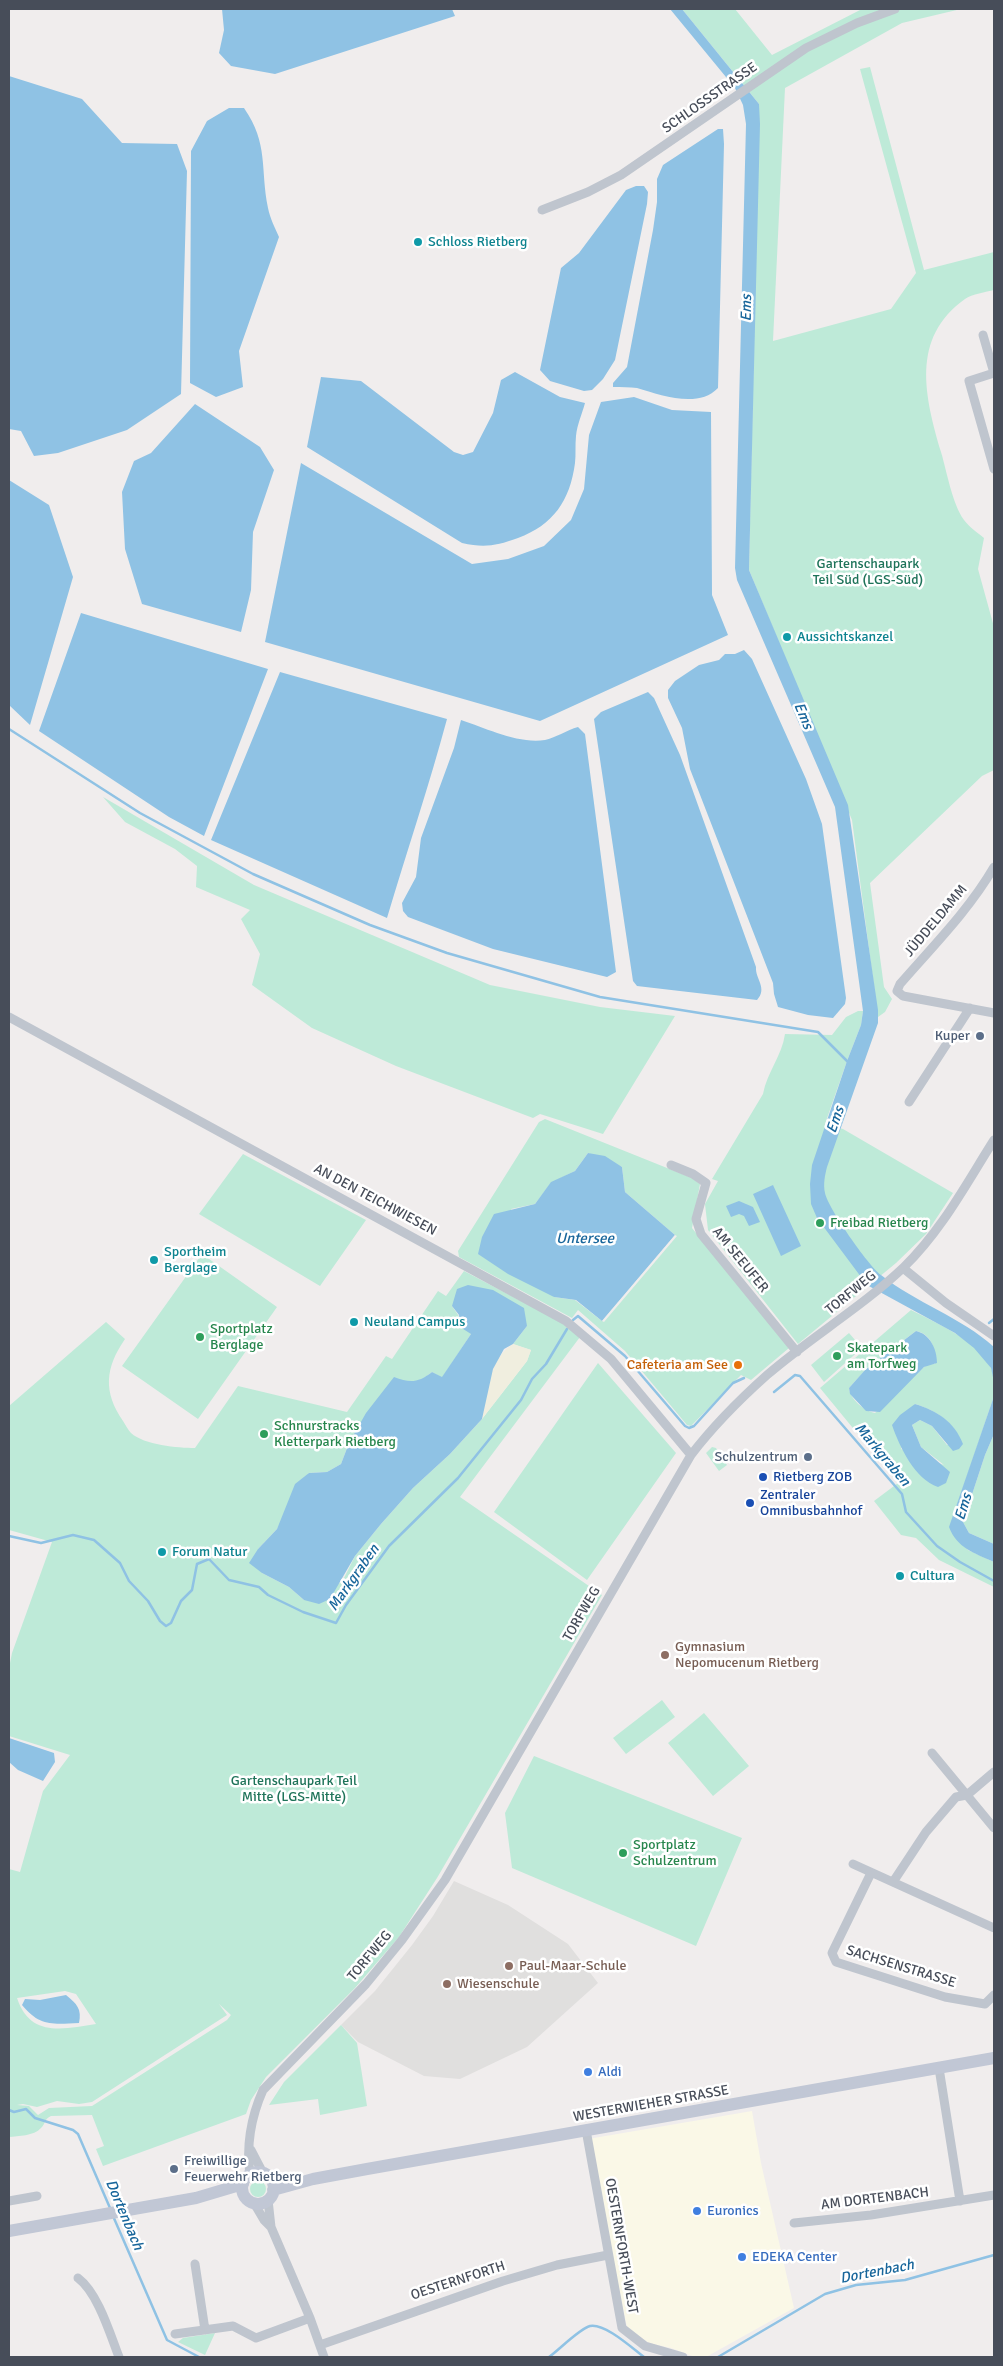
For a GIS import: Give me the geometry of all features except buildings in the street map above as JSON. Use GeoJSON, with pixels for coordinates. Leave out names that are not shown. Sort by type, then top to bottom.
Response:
{"type":"FeatureCollection","features":[{"type":"Feature","properties":{"kind":"main road","name":"WESTERWIEHER STRASSE"},"geometry":{"type":"LineString","coordinates":[[269,2186],[994,2058]]}},
{"type":"Feature","properties":{"kind":"main road"},"geometry":{"type":"LineString","coordinates":[[9,2231],[269,2186]]}},
{"type":"Feature","properties":{"kind":"main road"},"geometry":{"type":"LineString","coordinates":[[248,2190],[262,2203],[269,2186]]}},
{"type":"Feature","properties":{"kind":"street","name":"SCHLOSSSTRASSE"},"geometry":{"type":"LineString","coordinates":[[542,210],[588,192],[621,174],[806,48],[857,23],[896,9]]}},
{"type":"Feature","properties":{"kind":"street"},"geometry":{"type":"LineString","coordinates":[[983,335],[994,373],[969,381],[994,469]]}},
{"type":"Feature","properties":{"kind":"street","name":"JÜDDELDAMM"},"geometry":{"type":"LineString","coordinates":[[970,1008],[904,996],[897,991],[900,984],[964,910],[994,867]]}},
{"type":"Feature","properties":{"kind":"street"},"geometry":{"type":"LineString","coordinates":[[909,1102],[970,1008],[994,1013]]}},
{"type":"Feature","properties":{"kind":"street","name":"AN DEN TEICHWIESEN"},"geometry":{"type":"LineString","coordinates":[[9,1017],[566,1321],[610,1359],[691,1454]]}},
{"type":"Feature","properties":{"kind":"street","name":"TORFWEG"},"geometry":{"type":"LineString","coordinates":[[248,2190],[254,2111],[263,2090],[366,1984],[402,1940],[445,1880],[691,1454],[734,1405],[894,1275],[905,1270],[942,1224],[994,1140]]}},
{"type":"Feature","properties":{"kind":"street","name":"AM SEEUFER"},"geometry":{"type":"LineString","coordinates":[[671,1165],[694,1174],[706,1183],[696,1219],[701,1234],[797,1352]]}},
{"type":"Feature","properties":{"kind":"street"},"geometry":{"type":"LineString","coordinates":[[905,1270],[992,1331]]}},
{"type":"Feature","properties":{"kind":"street"},"geometry":{"type":"LineString","coordinates":[[932,1753],[994,1828]]}},
{"type":"Feature","properties":{"kind":"street"},"geometry":{"type":"LineString","coordinates":[[894,1882],[926,1832],[956,1797],[967,1795],[994,1772]]}},
{"type":"Feature","properties":{"kind":"street"},"geometry":{"type":"LineString","coordinates":[[853,1864],[994,1928]]}},
{"type":"Feature","properties":{"kind":"street","name":"SACHSENSTRASSE"},"geometry":{"type":"LineString","coordinates":[[871,1873],[832,1953],[836,1962],[945,1997],[985,2004],[994,1995]]}},
{"type":"Feature","properties":{"kind":"street"},"geometry":{"type":"LineString","coordinates":[[938,2068],[960,2202]]}},
{"type":"Feature","properties":{"kind":"street","name":"OESTERNFORTH-WEST"},"geometry":{"type":"LineString","coordinates":[[586,2130],[622,2328],[645,2346],[683,2357]]}},
{"type":"Feature","properties":{"kind":"street"},"geometry":{"type":"LineString","coordinates":[[250,2145],[269,2186],[271,2226],[310,2318],[324,2357]]}},
{"type":"Feature","properties":{"kind":"street"},"geometry":{"type":"LineString","coordinates":[[248,2190],[264,2220],[271,2226]]}},
{"type":"Feature","properties":{"kind":"street","name":"AM DORTENBACH"},"geometry":{"type":"LineString","coordinates":[[794,2223],[871,2215],[994,2195]]}},
{"type":"Feature","properties":{"kind":"street"},"geometry":{"type":"LineString","coordinates":[[9,2201],[37,2196]]}},
{"type":"Feature","properties":{"kind":"street","name":"OESTERNFORTH"},"geometry":{"type":"LineString","coordinates":[[320,2345],[502,2281],[556,2265],[608,2255]]}},
{"type":"Feature","properties":{"kind":"street"},"geometry":{"type":"LineString","coordinates":[[195,2264],[205,2330]]}},
{"type":"Feature","properties":{"kind":"street"},"geometry":{"type":"LineString","coordinates":[[78,2278],[85,2283],[120,2357]]}},
{"type":"Feature","properties":{"kind":"street"},"geometry":{"type":"LineString","coordinates":[[175,2334],[233,2326],[256,2338],[310,2318]]}},
{"type":"Feature","properties":{"kind":"shaded area"},"geometry":{"type":"Polygon","coordinates":[[[454,1881],[508,1905],[568,1944],[598,1983],[527,2047],[460,2079],[424,2076],[358,2042],[341,2025],[375,1991],[412,1945],[433,1916],[454,1881]]]}},
{"type":"Feature","properties":{"kind":"shaded area"},"geometry":{"type":"Polygon","coordinates":[[[752,2111],[761,2163],[794,2308],[706,2357],[695,2357],[671,2348],[649,2343],[627,2327],[588,2139],[752,2111]]]}},
{"type":"Feature","properties":{"kind":"green space","name":"Gartenschaupark Teil Süd (LGS-Süd)"},"geometry":{"type":"Polygon","coordinates":[[[682,9],[735,9],[772,55],[862,9],[961,9],[902,23],[785,88],[773,341],[891,309],[916,273],[860,69],[870,67],[924,270],[994,252],[994,290],[968,297],[948,315],[936,332],[929,350],[926,369],[930,410],[953,496],[964,520],[984,538],[978,569],[994,627],[994,770],[982,776],[870,883],[884,987],[892,999],[885,1012],[878,1017],[852,820],[749,570],[759,104],[682,9]]]}},
{"type":"Feature","properties":{"kind":"green space"},"geometry":{"type":"Polygon","coordinates":[[[103,797],[254,885],[490,985],[600,1007],[675,1016],[603,1134],[540,1114],[533,1118],[396,1066],[312,1028],[252,985],[260,954],[241,919],[250,910],[196,887],[197,866],[175,849],[125,822],[103,797]]]}},
{"type":"Feature","properties":{"kind":"green space","name":"Freibad Rietberg"},"geometry":{"type":"Polygon","coordinates":[[[858,1011],[863,1011],[861,1025],[825,1124],[843,1129],[953,1193],[926,1234],[896,1263],[798,1344],[708,1230],[705,1204],[718,1181],[712,1179],[763,1094],[781,1050],[785,1034],[832,1035],[846,1017],[858,1011]]]}},
{"type":"Feature","properties":{"kind":"green space"},"geometry":{"type":"Polygon","coordinates":[[[545,1119],[692,1178],[700,1184],[692,1228],[789,1348],[751,1380],[741,1375],[691,1426],[687,1425],[625,1351],[578,1310],[572,1318],[459,1257],[458,1251],[539,1122],[545,1119]],[[588,1153],[575,1171],[551,1183],[535,1204],[511,1209],[554,1297],[575,1300],[602,1321],[675,1235],[625,1192],[622,1167],[588,1153]]]}},
{"type":"Feature","properties":{"kind":"green space"},"geometry":{"type":"Polygon","coordinates":[[[243,1154],[366,1220],[320,1286],[199,1214],[243,1154]]]}},
{"type":"Feature","properties":{"kind":"green space","name":"Sportplatz Berglage"},"geometry":{"type":"Polygon","coordinates":[[[202,1254],[277,1307],[198,1419],[122,1366],[202,1254]]]}},
{"type":"Feature","properties":{"kind":"green space","name":"Gartenschaupark Teil Mitte (LGS-Mitte)"},"geometry":{"type":"Polygon","coordinates":[[[464,1271],[561,1322],[580,1337],[460,1497],[602,1595],[437,1878],[399,1937],[355,1988],[266,2077],[251,2100],[246,2114],[103,2166],[96,2149],[104,2146],[92,2115],[51,2116],[34,2133],[9,2137],[9,1869],[20,1872],[43,1791],[70,1755],[9,1736],[9,1668],[12,1653],[52,1542],[9,1530],[9,1406],[106,1322],[125,1339],[113,1360],[110,1370],[109,1380],[112,1400],[130,1432],[152,1443],[195,1448],[238,1386],[347,1412],[386,1356],[392,1359],[438,1291],[446,1296],[464,1271]],[[452,1306],[471,1334],[442,1378],[432,1372],[420,1381],[408,1382],[349,1443],[341,1464],[327,1472],[309,1473],[277,1529],[258,1549],[262,1573],[289,1587],[304,1600],[342,1582],[355,1556],[381,1524],[413,1488],[450,1454],[482,1419],[527,1361],[531,1350],[513,1344],[527,1326],[452,1306]],[[65,1991],[17,1998],[30,2020],[39,2025],[60,2029],[96,2024],[76,1994],[65,1991]],[[219,2004],[227,2015],[92,2102],[79,2104],[57,2101],[37,2107],[23,2104],[17,2105],[29,2106],[38,2115],[49,2108],[92,2106],[227,2020],[231,2015],[219,2004]]]}},
{"type":"Feature","properties":{"kind":"green space"},"geometry":{"type":"Polygon","coordinates":[[[911,1310],[967,1341],[985,1358],[993,1376],[993,1399],[950,1527],[968,1550],[994,1562],[994,1587],[939,1560],[916,1538],[901,1535],[874,1501],[898,1483],[820,1388],[911,1310]],[[916,1331],[867,1368],[849,1388],[852,1396],[862,1407],[875,1413],[924,1367],[929,1364],[935,1364],[935,1353],[932,1343],[926,1335],[916,1331]],[[915,1404],[901,1449],[944,1465],[921,1447],[912,1425],[920,1420],[932,1426],[947,1445],[962,1444],[959,1436],[944,1418],[915,1404]]]}},
{"type":"Feature","properties":{"kind":"green space","name":"Skatepark am Torfweg"},"geometry":{"type":"Polygon","coordinates":[[[849,1333],[862,1348],[824,1382],[811,1365],[849,1333]]]}},
{"type":"Feature","properties":{"kind":"green space"},"geometry":{"type":"Polygon","coordinates":[[[598,1363],[676,1453],[587,1580],[494,1512],[598,1363]]]}},
{"type":"Feature","properties":{"kind":"green space"},"geometry":{"type":"Polygon","coordinates":[[[994,1434],[994,1544],[969,1533],[963,1522],[985,1455],[994,1434]]]}},
{"type":"Feature","properties":{"kind":"green space"},"geometry":{"type":"Polygon","coordinates":[[[712,1447],[716,1448],[727,1465],[719,1471],[706,1453],[712,1447]]]}},
{"type":"Feature","properties":{"kind":"green space"},"geometry":{"type":"Polygon","coordinates":[[[662,1700],[675,1717],[626,1754],[613,1738],[662,1700]]]}},
{"type":"Feature","properties":{"kind":"green space"},"geometry":{"type":"Polygon","coordinates":[[[704,1713],[749,1766],[713,1796],[668,1743],[704,1713]]]}},
{"type":"Feature","properties":{"kind":"green space","name":"Sportplatz Schulzentrum"},"geometry":{"type":"Polygon","coordinates":[[[534,1756],[742,1838],[696,1946],[512,1868],[505,1813],[534,1756]]]}},
{"type":"Feature","properties":{"kind":"green space"},"geometry":{"type":"Polygon","coordinates":[[[341,2025],[357,2043],[367,2106],[320,2115],[318,2099],[269,2105],[284,2082],[341,2025]]]}},
{"type":"Feature","properties":{"kind":"green space"},"geometry":{"type":"Polygon","coordinates":[[[255,2181],[261,2181],[266,2186],[264,2195],[255,2197],[250,2192],[250,2186],[255,2181]]]}},
{"type":"Feature","properties":{"kind":"green space"},"geometry":{"type":"Polygon","coordinates":[[[215,2333],[205,2355],[178,2342],[183,2338],[215,2333]]]}},
{"type":"Feature","properties":{"kind":"sand"},"geometry":{"type":"Polygon","coordinates":[[[513,1344],[531,1350],[527,1361],[482,1419],[487,1388],[494,1367],[505,1350],[513,1344]]]}},
{"type":"Feature","properties":{"kind":"water"},"geometry":{"type":"Polygon","coordinates":[[[222,9],[452,9],[455,16],[275,74],[231,66],[219,53],[224,30],[222,9]]]}},
{"type":"Feature","properties":{"kind":"water","name":"Ems"},"geometry":{"type":"Polygon","coordinates":[[[670,9],[682,9],[759,104],[749,570],[848,805],[878,1010],[878,1023],[827,1167],[824,1183],[825,1193],[833,1211],[849,1236],[881,1275],[909,1294],[953,1318],[994,1347],[994,1382],[991,1368],[974,1348],[955,1333],[867,1285],[817,1218],[811,1204],[810,1184],[812,1165],[861,1025],[863,1011],[835,807],[737,580],[735,568],[746,124],[743,105],[735,88],[670,9]]]}},
{"type":"Feature","properties":{"kind":"water"},"geometry":{"type":"Polygon","coordinates":[[[9,76],[82,99],[122,143],[177,144],[187,171],[181,394],[127,430],[58,453],[34,456],[21,431],[9,429],[9,76]]]}},
{"type":"Feature","properties":{"kind":"water"},"geometry":{"type":"Polygon","coordinates":[[[229,108],[244,108],[257,133],[268,208],[279,237],[239,351],[243,387],[216,397],[190,383],[191,151],[207,121],[229,108]]]}},
{"type":"Feature","properties":{"kind":"water"},"geometry":{"type":"Polygon","coordinates":[[[718,129],[723,129],[724,144],[718,388],[700,398],[690,399],[668,397],[637,388],[613,387],[613,383],[627,367],[653,230],[657,202],[657,179],[663,165],[718,129]]]}},
{"type":"Feature","properties":{"kind":"water"},"geometry":{"type":"Polygon","coordinates":[[[636,186],[644,186],[648,192],[647,204],[615,360],[603,379],[592,390],[584,391],[550,381],[540,370],[561,268],[579,253],[626,190],[636,186]]]}},
{"type":"Feature","properties":{"kind":"water"},"geometry":{"type":"Polygon","coordinates":[[[515,372],[560,397],[585,403],[578,424],[573,477],[564,500],[550,519],[530,533],[518,538],[490,545],[462,543],[307,447],[321,377],[361,381],[454,452],[463,455],[473,452],[493,413],[501,380],[515,372]]]}},
{"type":"Feature","properties":{"kind":"water"},"geometry":{"type":"Polygon","coordinates":[[[634,397],[672,410],[711,412],[712,595],[728,635],[540,721],[265,642],[301,463],[472,564],[508,559],[544,546],[571,520],[584,489],[589,435],[601,402],[634,397]]]}},
{"type":"Feature","properties":{"kind":"water"},"geometry":{"type":"Polygon","coordinates":[[[195,404],[260,447],[274,470],[253,532],[251,590],[241,632],[142,604],[125,549],[122,492],[134,461],[151,453],[195,404]]]}},
{"type":"Feature","properties":{"kind":"water"},"geometry":{"type":"Polygon","coordinates":[[[9,480],[49,505],[73,577],[30,725],[9,705],[9,480]]]}},
{"type":"Feature","properties":{"kind":"water"},"geometry":{"type":"Polygon","coordinates":[[[81,613],[268,669],[204,836],[169,817],[39,731],[81,613]]]}},
{"type":"Feature","properties":{"kind":"water"},"geometry":{"type":"Polygon","coordinates":[[[744,650],[752,659],[806,779],[822,824],[846,998],[845,1004],[833,1018],[808,1015],[778,1007],[773,983],[690,769],[682,728],[668,698],[668,690],[675,681],[699,665],[719,660],[725,654],[735,654],[744,650]]]}},
{"type":"Feature","properties":{"kind":"water"},"geometry":{"type":"Polygon","coordinates":[[[280,672],[447,719],[387,918],[211,840],[280,672]]]}},
{"type":"Feature","properties":{"kind":"water"},"geometry":{"type":"Polygon","coordinates":[[[648,692],[654,698],[680,755],[756,967],[761,987],[760,996],[757,1000],[637,986],[633,981],[594,719],[601,712],[648,692]]]}},
{"type":"Feature","properties":{"kind":"water"},"geometry":{"type":"Polygon","coordinates":[[[461,720],[524,740],[545,740],[578,727],[585,734],[616,972],[607,977],[493,949],[408,917],[403,911],[402,903],[416,877],[421,838],[454,748],[461,720]]]}},
{"type":"Feature","properties":{"kind":"water","name":"Untersee"},"geometry":{"type":"Polygon","coordinates":[[[588,1153],[605,1156],[622,1167],[625,1192],[675,1235],[602,1321],[576,1300],[554,1297],[508,1274],[478,1254],[482,1237],[494,1214],[535,1204],[551,1182],[575,1171],[588,1153]]]}},
{"type":"Feature","properties":{"kind":"water"},"geometry":{"type":"Polygon","coordinates":[[[773,1185],[801,1246],[781,1256],[753,1194],[773,1185]]]}},
{"type":"Feature","properties":{"kind":"water"},"geometry":{"type":"Polygon","coordinates":[[[739,1201],[753,1207],[760,1222],[749,1226],[744,1216],[739,1214],[731,1217],[726,1206],[739,1201]]]}},
{"type":"Feature","properties":{"kind":"water"},"geometry":{"type":"Polygon","coordinates":[[[468,1285],[493,1290],[524,1308],[527,1326],[513,1344],[504,1349],[493,1369],[482,1419],[450,1454],[413,1488],[381,1524],[355,1556],[330,1599],[319,1604],[304,1600],[289,1587],[262,1573],[249,1563],[258,1549],[277,1529],[295,1484],[309,1473],[327,1472],[341,1464],[349,1443],[366,1413],[394,1377],[414,1381],[432,1372],[442,1377],[471,1334],[460,1327],[459,1315],[452,1306],[457,1289],[468,1285]]]}},
{"type":"Feature","properties":{"kind":"water"},"geometry":{"type":"Polygon","coordinates":[[[916,1331],[925,1335],[932,1343],[937,1363],[924,1367],[880,1412],[866,1411],[850,1394],[849,1388],[865,1370],[916,1331]]]}},
{"type":"Feature","properties":{"kind":"water","name":"Ems"},"geometry":{"type":"Polygon","coordinates":[[[994,1382],[994,1434],[985,1455],[963,1522],[969,1533],[994,1544],[994,1562],[973,1553],[961,1545],[949,1527],[993,1399],[994,1382]]]}},
{"type":"Feature","properties":{"kind":"water"},"geometry":{"type":"Polygon","coordinates":[[[915,1404],[931,1410],[950,1423],[963,1444],[959,1449],[953,1451],[932,1426],[920,1420],[912,1425],[921,1447],[950,1472],[946,1483],[938,1487],[922,1477],[909,1462],[892,1425],[900,1415],[915,1404]]]}},
{"type":"Feature","properties":{"kind":"water"},"geometry":{"type":"Polygon","coordinates":[[[9,1738],[54,1753],[55,1762],[43,1781],[18,1770],[9,1762],[9,1738]]]}},
{"type":"Feature","properties":{"kind":"water"},"geometry":{"type":"Polygon","coordinates":[[[66,1995],[78,2007],[80,2014],[79,2023],[54,2024],[41,2021],[22,2005],[25,1999],[40,2000],[66,1995]]]}},
{"type":"Feature","properties":{"kind":"pier"},"geometry":{"type":"Polygon","coordinates":[[[675,1235],[677,1236],[604,1322],[602,1321],[675,1235]]]}},
{"type":"Feature","properties":{"kind":"waterway"},"geometry":{"type":"LineString","coordinates":[[9,729],[140,813],[253,874],[370,925],[447,953],[600,997],[818,1032],[848,1062]]}},
{"type":"Feature","properties":{"kind":"waterway","name":"Markgraben"},"geometry":{"type":"LineString","coordinates":[[573,1320],[578,1316],[625,1356],[685,1426],[689,1428],[694,1426],[733,1383],[744,1378]]}},
{"type":"Feature","properties":{"kind":"waterway"},"geometry":{"type":"LineString","coordinates":[[989,1323],[994,1319]]}},
{"type":"Feature","properties":{"kind":"waterway","name":"Markgraben"},"geometry":{"type":"LineString","coordinates":[[9,1536],[41,1543],[73,1535],[94,1540],[120,1563],[129,1581],[148,1601],[160,1621],[166,1626],[171,1623],[181,1601],[192,1590],[197,1564],[209,1559],[229,1580],[259,1587],[268,1595],[303,1612],[336,1623],[346,1605],[389,1546],[458,1478],[521,1400],[532,1379],[546,1364],[567,1329]]}},
{"type":"Feature","properties":{"kind":"waterway","name":"Markgraben"},"geometry":{"type":"LineString","coordinates":[[774,1392],[795,1375],[800,1376],[902,1494],[906,1512],[937,1546],[960,1562],[994,1581]]}},
{"type":"Feature","properties":{"kind":"waterway","name":"Dortenbach"},"geometry":{"type":"LineString","coordinates":[[9,2110],[14,2112],[26,2109],[35,2118],[73,2130],[78,2134],[110,2208]]}},
{"type":"Feature","properties":{"kind":"waterway","name":"Dortenbach"},"geometry":{"type":"LineString","coordinates":[[113,2216],[167,2340],[199,2357]]}},
{"type":"Feature","properties":{"kind":"waterway","name":"Dortenbach"},"geometry":{"type":"LineString","coordinates":[[718,2357],[825,2294],[856,2285],[905,2280],[994,2255]]}},
{"type":"Feature","properties":{"kind":"waterway","name":"Dortenbach"},"geometry":{"type":"LineString","coordinates":[[549,2357],[575,2335],[590,2326],[596,2326],[611,2332],[644,2357]]}},
{"type":"Feature","properties":{"kind":"place","name":"Schloss Rietberg"},"geometry":{"type":"Point","coordinates":[418,242]}},
{"type":"Feature","properties":{"kind":"place","name":"Aussichtskanzel"},"geometry":{"type":"Point","coordinates":[787,637]}},
{"type":"Feature","properties":{"kind":"place","name":"Kuper"},"geometry":{"type":"Point","coordinates":[980,1036]}},
{"type":"Feature","properties":{"kind":"place","name":"Freibad Rietberg"},"geometry":{"type":"Point","coordinates":[820,1223]}},
{"type":"Feature","properties":{"kind":"place","name":"Sportheim Berglage"},"geometry":{"type":"Point","coordinates":[154,1260]}},
{"type":"Feature","properties":{"kind":"place","name":"Neuland Campus"},"geometry":{"type":"Point","coordinates":[354,1322]}},
{"type":"Feature","properties":{"kind":"place","name":"Sportplatz Berglage"},"geometry":{"type":"Point","coordinates":[200,1337]}},
{"type":"Feature","properties":{"kind":"place","name":"Skatepark am Torfweg"},"geometry":{"type":"Point","coordinates":[837,1356]}},
{"type":"Feature","properties":{"kind":"place","name":"Cafeteria am See"},"geometry":{"type":"Point","coordinates":[738,1365]}},
{"type":"Feature","properties":{"kind":"place","name":"Schnurstracks Kletterpark Rietberg"},"geometry":{"type":"Point","coordinates":[264,1434]}},
{"type":"Feature","properties":{"kind":"place","name":"Schulzentrum"},"geometry":{"type":"Point","coordinates":[808,1457]}},
{"type":"Feature","properties":{"kind":"place","name":"Rietberg ZOB"},"geometry":{"type":"Point","coordinates":[763,1477]}},
{"type":"Feature","properties":{"kind":"place","name":"Zentraler Omnibusbahnhof"},"geometry":{"type":"Point","coordinates":[750,1503]}},
{"type":"Feature","properties":{"kind":"place","name":"Forum Natur"},"geometry":{"type":"Point","coordinates":[162,1552]}},
{"type":"Feature","properties":{"kind":"place","name":"Cultura"},"geometry":{"type":"Point","coordinates":[900,1576]}},
{"type":"Feature","properties":{"kind":"place","name":"Gymnasium Nepomucenum Rietberg"},"geometry":{"type":"Point","coordinates":[665,1655]}},
{"type":"Feature","properties":{"kind":"place","name":"Sportplatz Schulzentrum"},"geometry":{"type":"Point","coordinates":[623,1853]}},
{"type":"Feature","properties":{"kind":"place","name":"Paul-Maar-Schule"},"geometry":{"type":"Point","coordinates":[509,1966]}},
{"type":"Feature","properties":{"kind":"place","name":"Wiesenschule"},"geometry":{"type":"Point","coordinates":[447,1984]}},
{"type":"Feature","properties":{"kind":"place","name":"Aldi"},"geometry":{"type":"Point","coordinates":[588,2072]}},
{"type":"Feature","properties":{"kind":"place","name":"Freiwillige Feuerwehr Rietberg"},"geometry":{"type":"Point","coordinates":[174,2169]}},
{"type":"Feature","properties":{"kind":"place","name":"Euronics"},"geometry":{"type":"Point","coordinates":[697,2211]}},
{"type":"Feature","properties":{"kind":"place","name":"EDEKA Center"},"geometry":{"type":"Point","coordinates":[742,2257]}}]}
